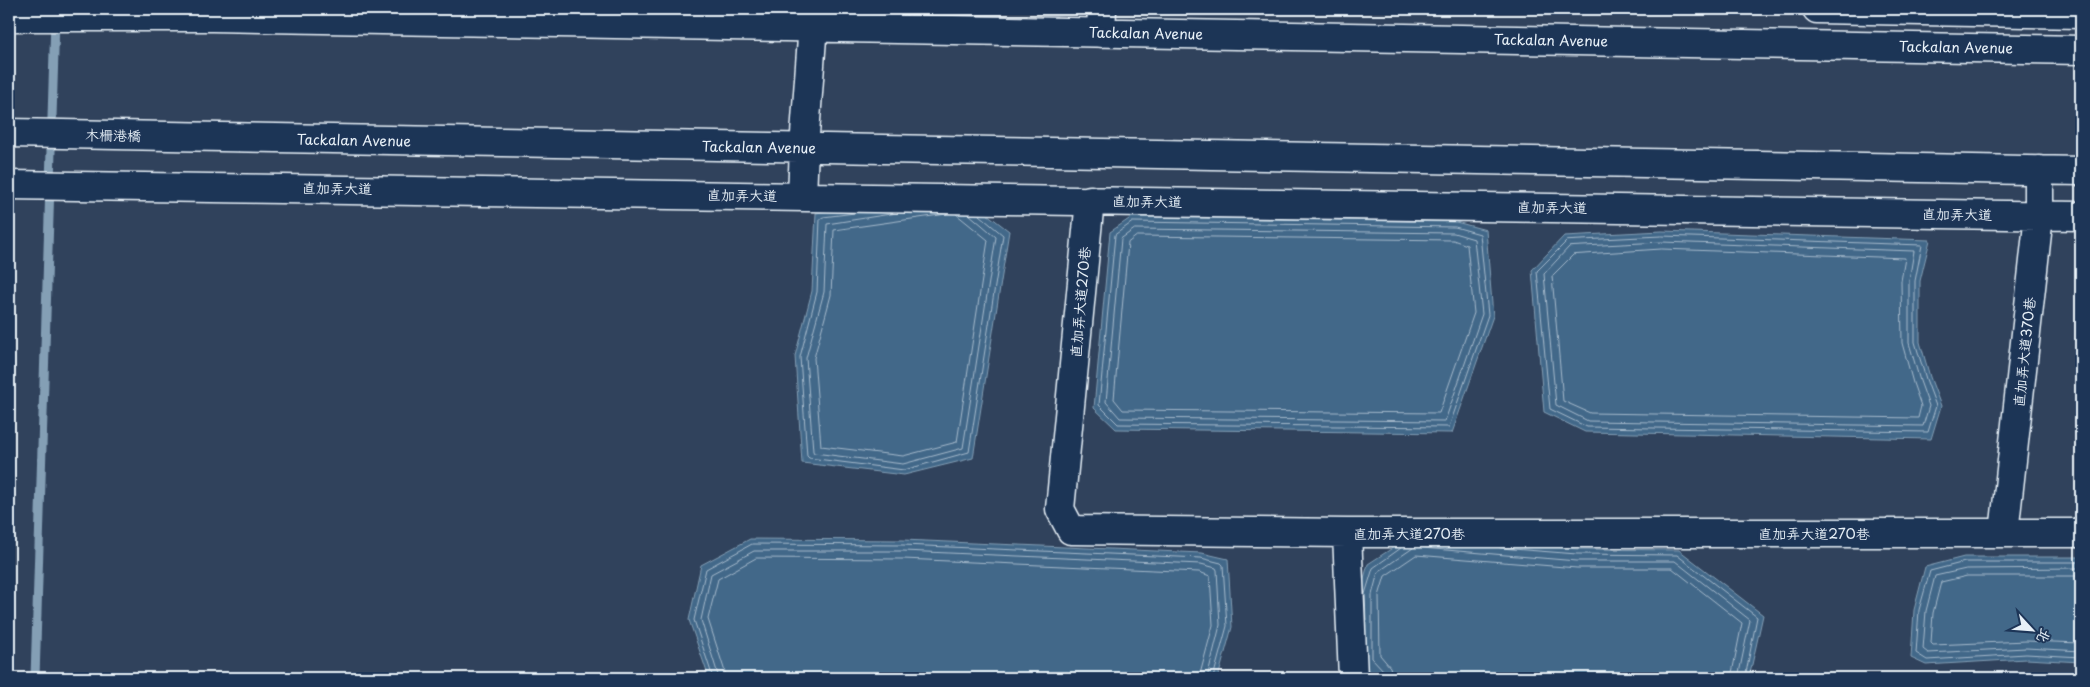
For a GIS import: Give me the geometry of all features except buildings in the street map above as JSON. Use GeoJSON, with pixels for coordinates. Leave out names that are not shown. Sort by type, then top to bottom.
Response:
{"type":"FeatureCollection","features":[{"type":"Feature","properties":{"kind":"street"},"geometry":{"type":"LineString","coordinates":[[1817,9],[2044,11],[2081,14]]}},
{"type":"Feature","properties":{"kind":"street"},"geometry":{"type":"LineString","coordinates":[[2041,49],[2044,11]]}},
{"type":"Feature","properties":{"kind":"street","name":"Tackalan Avenue"},"geometry":{"type":"LineString","coordinates":[[9,17],[814,18],[1101,21],[2081,50]]}},
{"type":"Feature","properties":{"kind":"street"},"geometry":{"type":"LineString","coordinates":[[802,196],[814,18]]}},
{"type":"Feature","properties":{"kind":"street","name":"木柵港橋"},"geometry":{"type":"LineString","coordinates":[[9,133],[218,137]]}},
{"type":"Feature","properties":{"kind":"street","name":"Tackalan Avenue"},"geometry":{"type":"LineString","coordinates":[[218,137],[2081,171]]}},
{"type":"Feature","properties":{"kind":"street","name":"直加弄大道370巷"},"geometry":{"type":"LineString","coordinates":[[2004,533],[2039,215],[2039,170]]}},
{"type":"Feature","properties":{"kind":"street","name":"直加弄大道"},"geometry":{"type":"LineString","coordinates":[[9,185],[213,186],[2081,216]]}},
{"type":"Feature","properties":{"kind":"street","name":"直加弄大道270巷"},"geometry":{"type":"LineString","coordinates":[[1090,200],[1060,509],[1071,530],[1347,533],[2081,533]]}},
{"type":"Feature","properties":{"kind":"street"},"geometry":{"type":"LineString","coordinates":[[1347,533],[1353,678]]}},
{"type":"Feature","properties":{"kind":"water"},"geometry":{"type":"Polygon","coordinates":[[[960,193],[1009,231],[973,458],[904,475],[802,463],[795,356],[812,291],[816,213],[960,193]]]}},
{"type":"Feature","properties":{"kind":"water"},"geometry":{"type":"Polygon","coordinates":[[[1132,217],[1456,222],[1486,230],[1493,316],[1452,433],[1116,429],[1094,408],[1110,232],[1132,217]]]}},
{"type":"Feature","properties":{"kind":"water"},"geometry":{"type":"Polygon","coordinates":[[[1662,231],[1930,240],[1920,281],[1920,342],[1941,406],[1931,439],[1585,432],[1544,412],[1532,270],[1564,236],[1662,231]]]}},
{"type":"Feature","properties":{"kind":"water"},"geometry":{"type":"Polygon","coordinates":[[[1411,536],[1578,549],[1679,550],[1763,615],[1749,678],[1376,678],[1361,663],[1360,593],[1368,564],[1411,536]]]}},
{"type":"Feature","properties":{"kind":"water"},"geometry":{"type":"Polygon","coordinates":[[[750,539],[903,540],[1202,553],[1228,559],[1232,627],[1218,678],[709,678],[689,620],[701,565],[750,539]]]}},
{"type":"Feature","properties":{"kind":"water"},"geometry":{"type":"Polygon","coordinates":[[[1964,557],[2081,557],[2081,662],[2026,659],[1926,665],[1911,658],[1914,610],[1925,567],[1964,557]]]}},
{"type":"Feature","properties":{"kind":"waterway"},"geometry":{"type":"LineString","coordinates":[[35,678],[55,19]]}}]}
